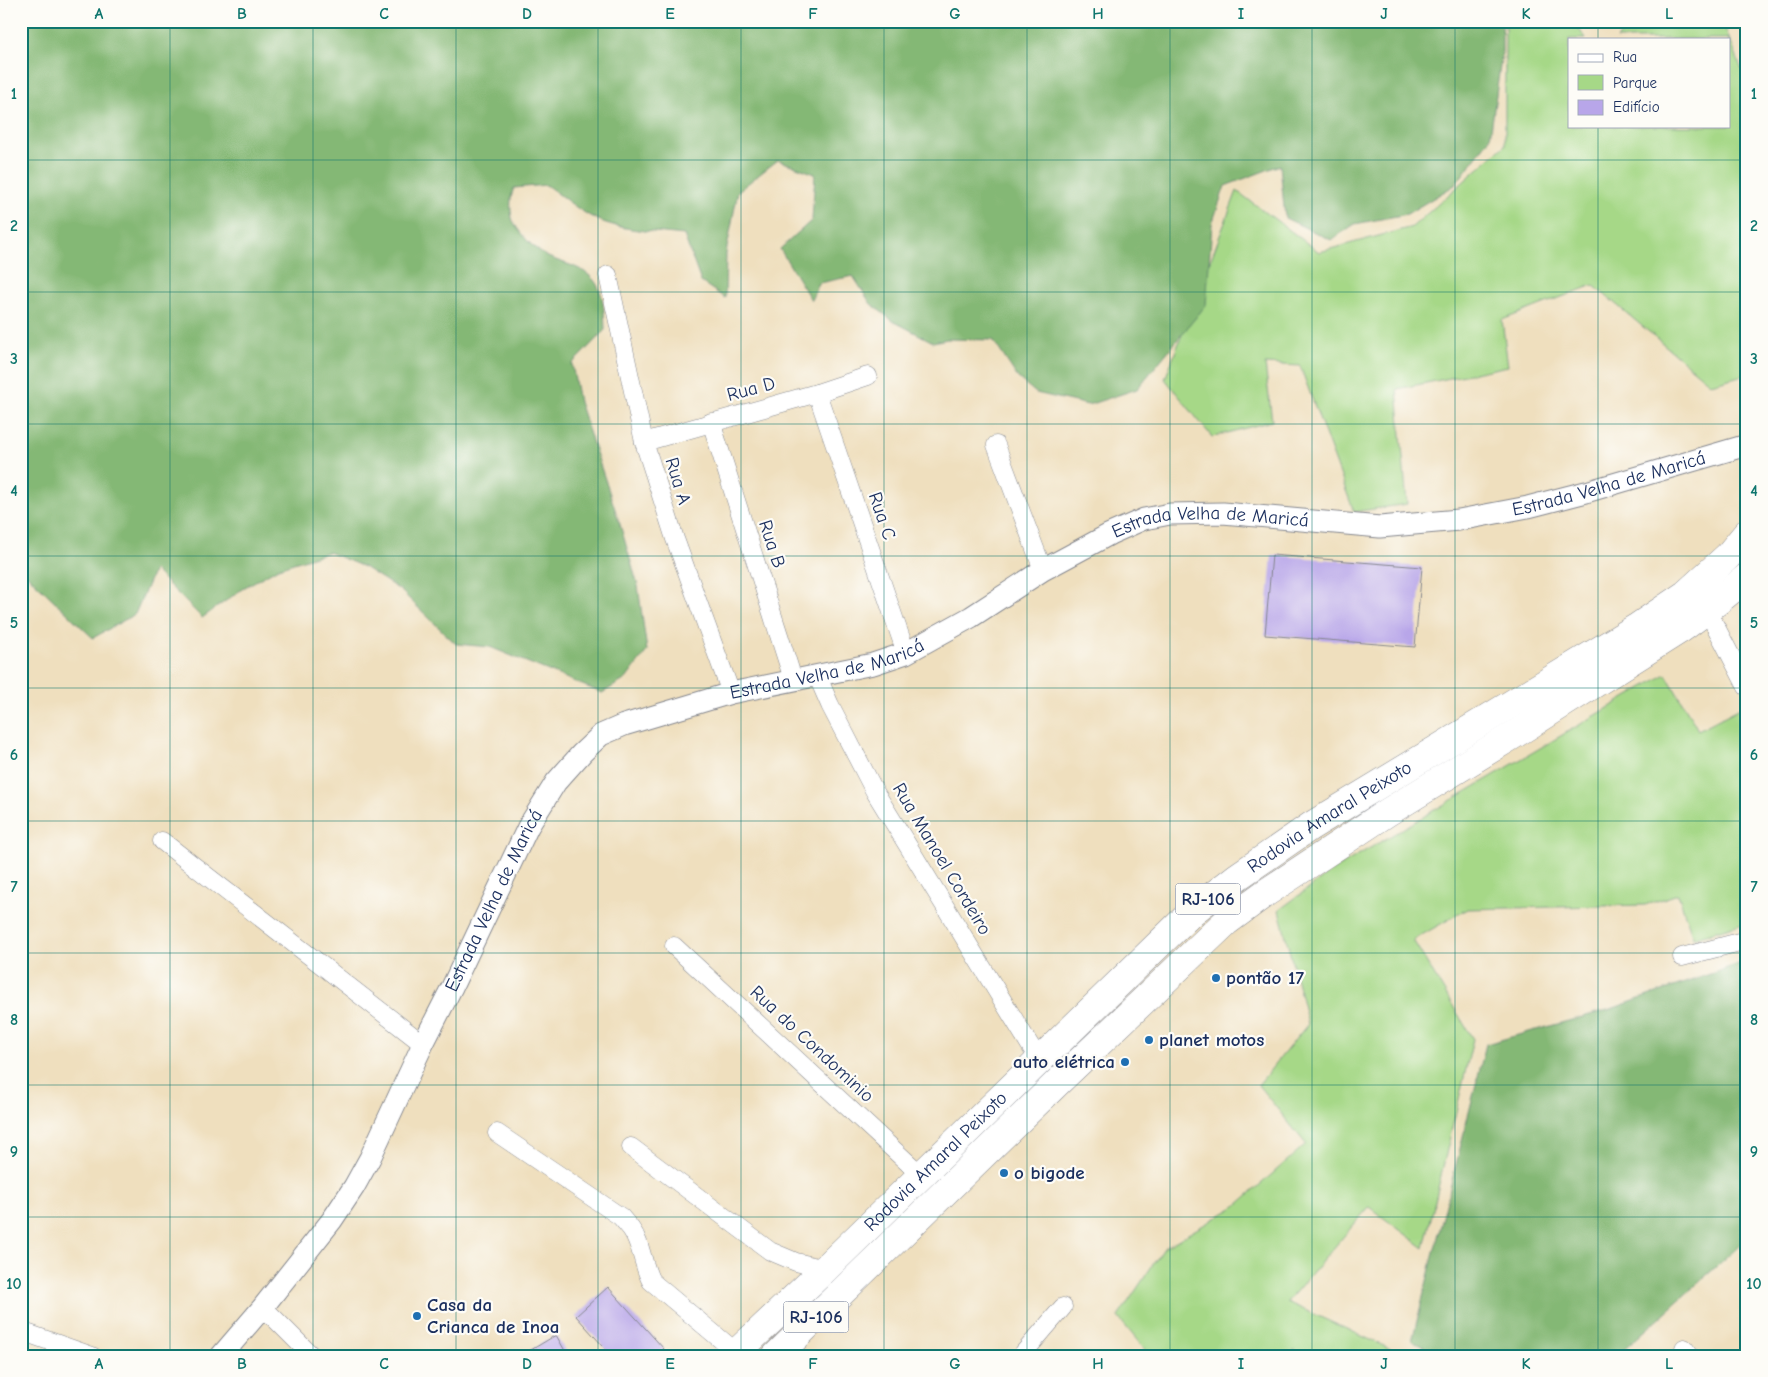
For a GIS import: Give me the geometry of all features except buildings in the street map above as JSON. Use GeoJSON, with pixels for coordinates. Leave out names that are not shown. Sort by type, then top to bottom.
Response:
{"type":"FeatureCollection","features":[{"type":"Feature","properties":{"kind":"highway","name":"Rodovia Amaral Peixoto"},"geometry":{"type":"LineString","coordinates":[[735,1354],[1192,912],[1237,877],[1311,826],[1643,623],[1686,594],[1728,556],[1747,533]]}},
{"type":"Feature","properties":{"kind":"highway","name":"Rodovia Amaral Peixoto"},"geometry":{"type":"LineString","coordinates":[[776,1356],[1078,1062],[1226,922],[1264,894],[1388,812],[1556,709],[1681,629],[1747,577]]}},
{"type":"Feature","properties":{"kind":"street","name":"Rua A"},"geometry":{"type":"LineString","coordinates":[[608,275],[644,442],[669,523],[731,694]]}},
{"type":"Feature","properties":{"kind":"street","name":"Rua D"},"geometry":{"type":"LineString","coordinates":[[644,442],[817,394],[868,376]]}},
{"type":"Feature","properties":{"kind":"street","name":"Rua C"},"geometry":{"type":"LineString","coordinates":[[817,394],[906,652]]}},
{"type":"Feature","properties":{"kind":"street","name":"Rua B"},"geometry":{"type":"LineString","coordinates":[[711,422],[793,679]]}},
{"type":"Feature","properties":{"kind":"street"},"geometry":{"type":"LineString","coordinates":[[996,445],[1043,570]]}},
{"type":"Feature","properties":{"kind":"street","name":"Estrada Velha de Maricá"},"geometry":{"type":"LineString","coordinates":[[221,1356],[263,1307],[332,1220],[354,1187],[370,1158],[528,827],[556,782],[601,735],[624,725],[731,694],[793,679],[874,664],[906,652],[970,618],[1043,570],[1110,534],[1144,519],[1170,514],[1223,513],[1380,527],[1459,520],[1528,507],[1578,494],[1747,445]]}},
{"type":"Feature","properties":{"kind":"street"},"geometry":{"type":"LineString","coordinates":[[1707,610],[1747,687]]}},
{"type":"Feature","properties":{"kind":"street","name":"Rua Manoel Cordeiro"},"geometry":{"type":"LineString","coordinates":[[817,675],[830,705],[875,792],[1039,1060]]}},
{"type":"Feature","properties":{"kind":"street"},"geometry":{"type":"LineString","coordinates":[[162,841],[423,1044]]}},
{"type":"Feature","properties":{"kind":"street"},"geometry":{"type":"LineString","coordinates":[[1682,957],[1747,940]]}},
{"type":"Feature","properties":{"kind":"street","name":"Rua do Condominio"},"geometry":{"type":"LineString","coordinates":[[674,946],[921,1174]]}},
{"type":"Feature","properties":{"kind":"street"},"geometry":{"type":"LineString","coordinates":[[497,1134],[621,1217],[632,1229],[651,1280],[735,1354]]}},
{"type":"Feature","properties":{"kind":"street"},"geometry":{"type":"LineString","coordinates":[[631,1147],[770,1251],[796,1262],[825,1269]]}},
{"type":"Feature","properties":{"kind":"street"},"geometry":{"type":"LineString","coordinates":[[263,1307],[312,1356]]}},
{"type":"Feature","properties":{"kind":"street"},"geometry":{"type":"LineString","coordinates":[[1021,1356],[1063,1308]]}},
{"type":"Feature","properties":{"kind":"street"},"geometry":{"type":"LineString","coordinates":[[21,1331],[92,1356]]}},
{"type":"Feature","properties":{"kind":"green space"},"geometry":{"type":"Polygon","coordinates":[[[21,21],[1502,21],[1502,52],[1490,138],[1455,185],[1407,214],[1355,224],[1331,240],[1285,218],[1280,165],[1225,186],[1212,224],[1206,305],[1137,389],[1088,405],[1036,393],[1018,378],[993,340],[947,339],[933,342],[893,321],[871,304],[853,276],[819,283],[811,300],[780,249],[812,220],[815,174],[778,160],[738,191],[726,253],[725,298],[701,282],[684,235],[634,230],[606,223],[582,211],[546,185],[514,188],[511,199],[511,214],[514,223],[522,234],[543,254],[576,267],[590,276],[599,288],[603,301],[605,330],[572,364],[579,402],[619,521],[638,586],[647,651],[626,679],[602,693],[490,647],[456,644],[400,590],[364,567],[328,552],[278,568],[245,587],[202,618],[154,570],[135,614],[93,638],[21,569],[21,21]]]}},
{"type":"Feature","properties":{"kind":"green space"},"geometry":{"type":"Polygon","coordinates":[[[1505,21],[1573,21],[1585,38],[1568,38],[1568,128],[1730,128],[1730,41],[1747,82],[1747,374],[1711,384],[1593,285],[1502,320],[1508,366],[1397,389],[1407,504],[1354,512],[1300,366],[1265,364],[1272,421],[1212,437],[1165,379],[1237,191],[1319,252],[1412,227],[1505,145],[1505,21]]]}},
{"type":"Feature","properties":{"kind":"green space"},"geometry":{"type":"Polygon","coordinates":[[[1638,21],[1722,21],[1729,38],[1617,38],[1638,21]]]}},
{"type":"Feature","properties":{"kind":"green space"},"geometry":{"type":"Polygon","coordinates":[[[1666,674],[1698,730],[1744,706],[1747,713],[1747,922],[1693,938],[1678,894],[1645,905],[1467,909],[1413,940],[1473,1039],[1424,1248],[1369,1207],[1287,1302],[1406,1356],[1298,1356],[1295,1350],[1288,1356],[1150,1356],[1118,1317],[1164,1248],[1236,1206],[1306,1144],[1258,1085],[1308,1024],[1279,910],[1336,868],[1666,674]]]}},
{"type":"Feature","properties":{"kind":"green space"},"geometry":{"type":"Polygon","coordinates":[[[1747,961],[1747,1239],[1617,1356],[1441,1356],[1412,1341],[1486,1044],[1611,1009],[1747,961]]]}},
{"type":"Feature","properties":{"kind":"place","name":"pontão 17"},"geometry":{"type":"Point","coordinates":[1216,978]}},
{"type":"Feature","properties":{"kind":"place","name":"planet motos"},"geometry":{"type":"Point","coordinates":[1149,1040]}},
{"type":"Feature","properties":{"kind":"place","name":"auto elétrica"},"geometry":{"type":"Point","coordinates":[1125,1062]}},
{"type":"Feature","properties":{"kind":"place","name":"o bigode"},"geometry":{"type":"Point","coordinates":[1004,1173]}},
{"type":"Feature","properties":{"kind":"place","name":"Casa da Crianca de Inoa"},"geometry":{"type":"Point","coordinates":[417,1316]}}]}
